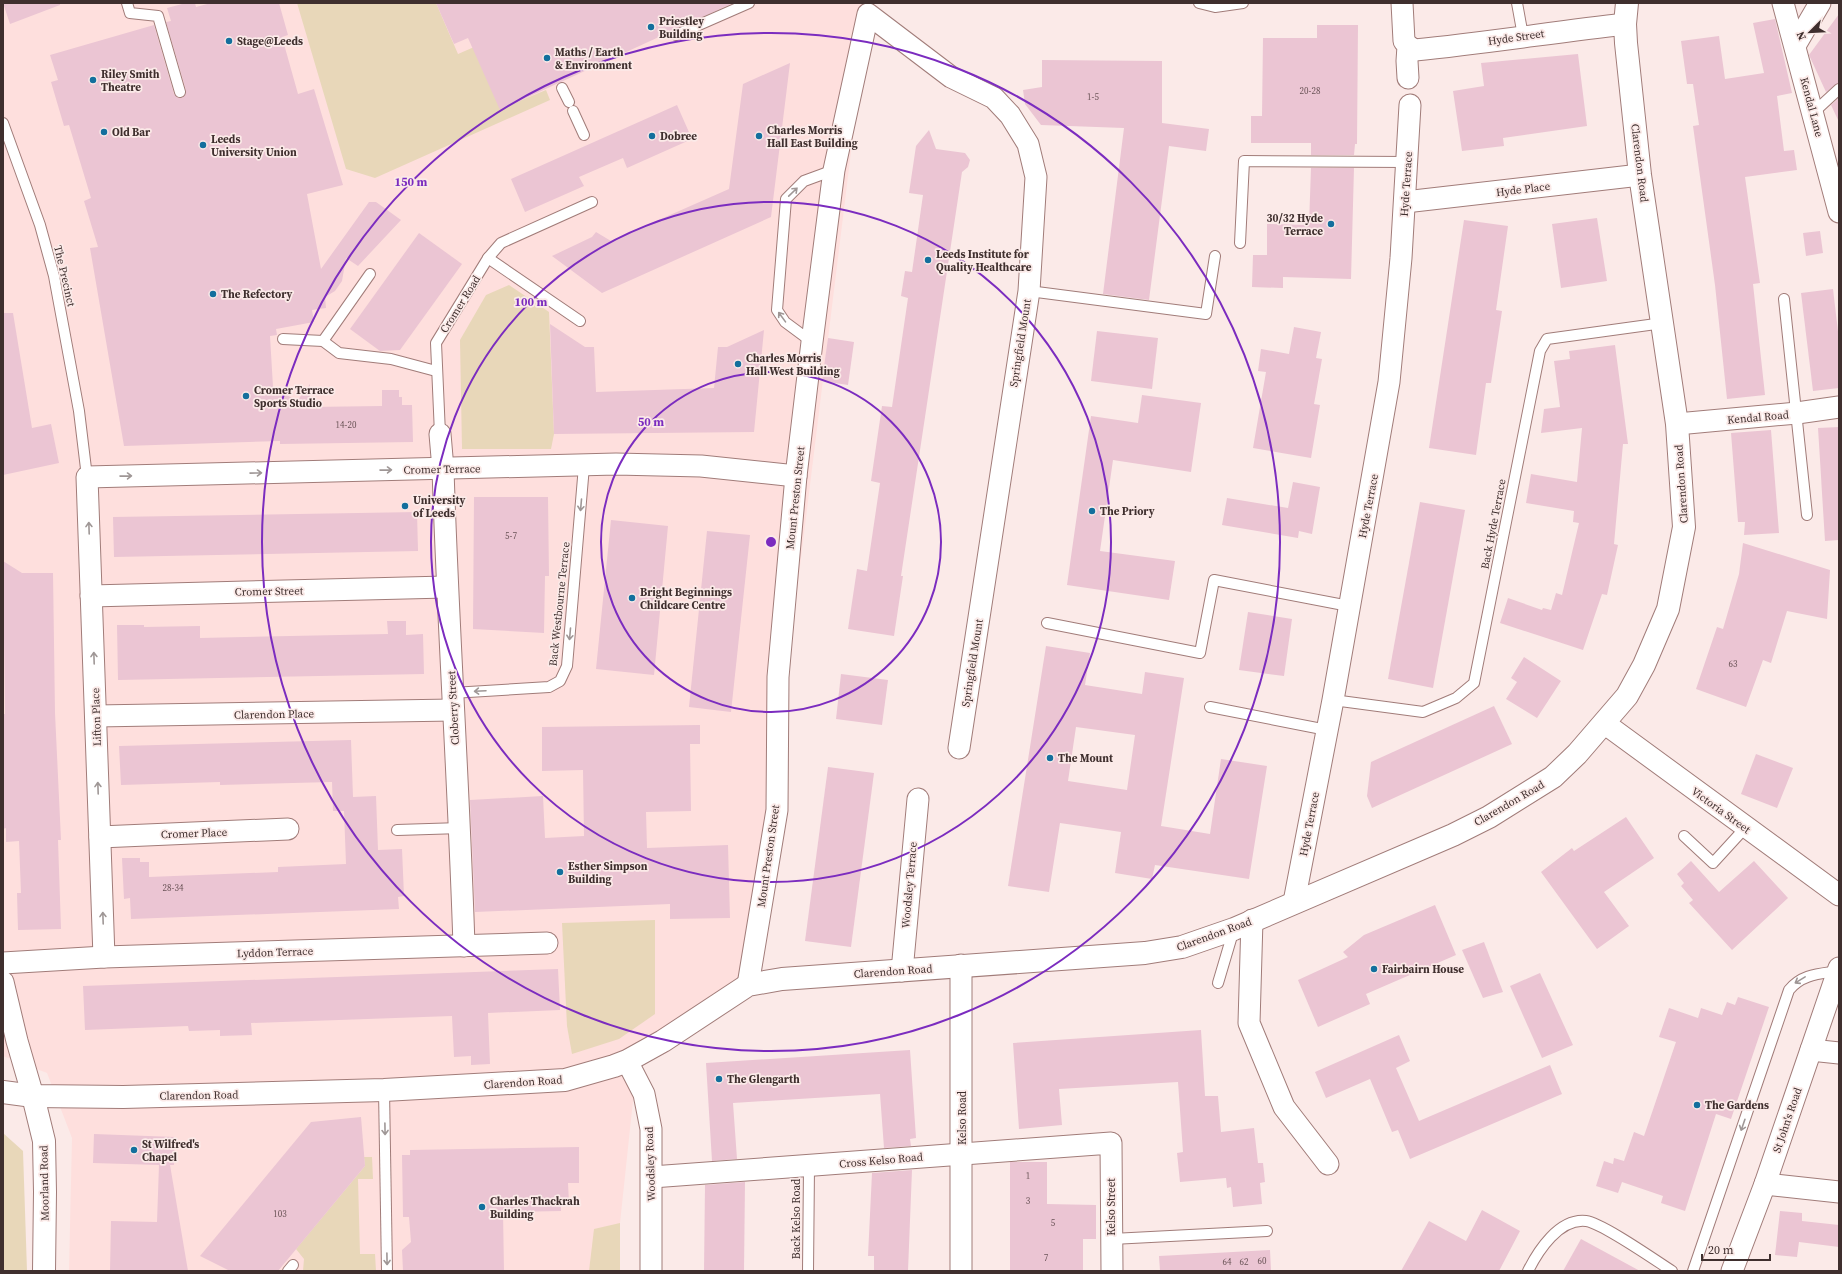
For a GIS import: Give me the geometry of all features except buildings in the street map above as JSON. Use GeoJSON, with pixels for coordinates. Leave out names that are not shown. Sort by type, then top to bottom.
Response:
{"type":"FeatureCollection","features":[{"type":"Feature","properties":{"kind":"street"},"geometry":{"type":"LineString","coordinates":[[1402,3],[1404,41],[1408,46],[1408,78]]}},
{"type":"Feature","properties":{"kind":"street","name":"Clarendon Road"},"geometry":{"type":"LineString","coordinates":[[3,1092],[33,1096],[122,1097],[384,1090],[565,1080],[627,1061],[663,1041],[748,985],[782,979],[1145,953],[1182,947],[1243,924],[1453,835],[1488,817],[1553,777],[1577,754],[1627,696],[1644,664],[1668,609],[1684,527],[1677,424],[1640,175],[1625,24],[1628,3]]}},
{"type":"Feature","properties":{"kind":"street","name":"Kendal Lane"},"geometry":{"type":"LineString","coordinates":[[1784,3],[1836,188],[1839,212]]}},
{"type":"Feature","properties":{"kind":"street"},"geometry":{"type":"LineString","coordinates":[[1796,44],[1820,3]]}},
{"type":"Feature","properties":{"kind":"street","name":"Mount Preston Street"},"geometry":{"type":"LineString","coordinates":[[748,985],[777,810],[778,677],[796,476],[812,342],[834,170],[869,7]]}},
{"type":"Feature","properties":{"kind":"street","name":"Springfield Mount"},"geometry":{"type":"LineString","coordinates":[[869,7],[931,63],[946,74],[994,98],[1010,115],[1028,144],[1036,177],[1029,291],[959,748]]}},
{"type":"Feature","properties":{"kind":"street","name":"Hyde Street"},"geometry":{"type":"LineString","coordinates":[[1408,46],[1415,50],[1625,24]]}},
{"type":"Feature","properties":{"kind":"street","name":"Hyde Terrace"},"geometry":{"type":"LineString","coordinates":[[1294,902],[1333,700],[1389,382],[1405,202],[1410,105]]}},
{"type":"Feature","properties":{"kind":"street","name":"Hyde Place"},"geometry":{"type":"LineString","coordinates":[[1405,202],[1640,175]]}},
{"type":"Feature","properties":{"kind":"street","name":"Kendal Road"},"geometry":{"type":"LineString","coordinates":[[1677,424],[1797,413],[1839,407]]}},
{"type":"Feature","properties":{"kind":"street","name":"Cromer Road"},"geometry":{"type":"LineString","coordinates":[[440,434],[443,469]]}},
{"type":"Feature","properties":{"kind":"street","name":"Cromer Terrace"},"geometry":{"type":"LineString","coordinates":[[87,476],[584,466],[616,464],[701,466],[796,476]]}},
{"type":"Feature","properties":{"kind":"street","name":"Cloberry Street"},"geometry":{"type":"LineString","coordinates":[[443,469],[446,587],[461,828],[464,946]]}},
{"type":"Feature","properties":{"kind":"street","name":"Lifton Place"},"geometry":{"type":"LineString","coordinates":[[87,476],[104,957]]}},
{"type":"Feature","properties":{"kind":"street","name":"Cromer Street"},"geometry":{"type":"LineString","coordinates":[[91,596],[446,587]]}},
{"type":"Feature","properties":{"kind":"street","name":"Clarendon Place"},"geometry":{"type":"LineString","coordinates":[[96,716],[452,701]]}},
{"type":"Feature","properties":{"kind":"street","name":"Victoria Street"},"geometry":{"type":"LineString","coordinates":[[1604,723],[1745,828],[1839,895]]}},
{"type":"Feature","properties":{"kind":"street","name":"Woodsley Terrace"},"geometry":{"type":"LineString","coordinates":[[902,971],[918,799]]}},
{"type":"Feature","properties":{"kind":"street","name":"Cromer Place"},"geometry":{"type":"LineString","coordinates":[[100,837],[288,829]]}},
{"type":"Feature","properties":{"kind":"street"},"geometry":{"type":"LineString","coordinates":[[1243,924],[1249,1023],[1284,1107],[1328,1164]]}},
{"type":"Feature","properties":{"kind":"street","name":"Lyddon Terrace"},"geometry":{"type":"LineString","coordinates":[[3,963],[104,957],[547,943]]}},
{"type":"Feature","properties":{"kind":"street","name":"Kelso Road"},"geometry":{"type":"LineString","coordinates":[[961,966],[961,1271]]}},
{"type":"Feature","properties":{"kind":"street","name":"St John's Road"},"geometry":{"type":"LineString","coordinates":[[1732,1271],[1764,1184],[1838,970]]}},
{"type":"Feature","properties":{"kind":"street"},"geometry":{"type":"LineString","coordinates":[[3,982],[17,1042],[33,1096]]}},
{"type":"Feature","properties":{"kind":"street"},"geometry":{"type":"LineString","coordinates":[[1811,1050],[1839,1053]]}},
{"type":"Feature","properties":{"kind":"street","name":"Woodsley Road"},"geometry":{"type":"LineString","coordinates":[[627,1061],[644,1094],[651,1129],[651,1271]]}},
{"type":"Feature","properties":{"kind":"street","name":"Moorland Road"},"geometry":{"type":"LineString","coordinates":[[33,1096],[44,1141],[46,1192],[44,1271]]}},
{"type":"Feature","properties":{"kind":"street","name":"Cross Kelso Road"},"geometry":{"type":"LineString","coordinates":[[652,1177],[808,1167],[962,1153],[1111,1143]]}},
{"type":"Feature","properties":{"kind":"street","name":"Kelso Street"},"geometry":{"type":"LineString","coordinates":[[1111,1143],[1112,1271]]}},
{"type":"Feature","properties":{"kind":"street"},"geometry":{"type":"LineString","coordinates":[[1764,1184],[1839,1192]]}},
{"type":"Feature","properties":{"kind":"lane"},"geometry":{"type":"LineString","coordinates":[[127,3],[130,13],[158,16],[180,92]]}},
{"type":"Feature","properties":{"kind":"lane"},"geometry":{"type":"LineString","coordinates":[[676,35],[749,3]]}},
{"type":"Feature","properties":{"kind":"lane"},"geometry":{"type":"LineString","coordinates":[[1199,3],[1216,7],[1244,3]]}},
{"type":"Feature","properties":{"kind":"lane"},"geometry":{"type":"LineString","coordinates":[[1517,3],[1523,36]]}},
{"type":"Feature","properties":{"kind":"lane"},"geometry":{"type":"LineString","coordinates":[[562,88],[584,135]]}},
{"type":"Feature","properties":{"kind":"lane"},"geometry":{"type":"LineString","coordinates":[[1814,112],[1839,89]]}},
{"type":"Feature","properties":{"kind":"lane","name":"The Precinct"},"geometry":{"type":"LineString","coordinates":[[3,123],[40,225],[54,276],[83,440],[87,476]]}},
{"type":"Feature","properties":{"kind":"lane"},"geometry":{"type":"LineString","coordinates":[[1240,243],[1244,161],[1407,162]]}},
{"type":"Feature","properties":{"kind":"lane"},"geometry":{"type":"LineString","coordinates":[[812,342],[785,322],[777,310],[786,199],[804,181],[834,170]]}},
{"type":"Feature","properties":{"kind":"lane","name":"Cromer Road"},"geometry":{"type":"LineString","coordinates":[[440,434],[436,371],[436,343],[488,258],[501,243],[592,202]]}},
{"type":"Feature","properties":{"kind":"lane"},"geometry":{"type":"LineString","coordinates":[[1029,291],[1206,314],[1215,256]]}},
{"type":"Feature","properties":{"kind":"lane"},"geometry":{"type":"LineString","coordinates":[[488,258],[580,321]]}},
{"type":"Feature","properties":{"kind":"lane"},"geometry":{"type":"LineString","coordinates":[[323,341],[370,274]]}},
{"type":"Feature","properties":{"kind":"lane"},"geometry":{"type":"LineString","coordinates":[[1784,299],[1807,515]]}},
{"type":"Feature","properties":{"kind":"lane","name":"Back Hyde Terrace"},"geometry":{"type":"LineString","coordinates":[[1333,700],[1422,712],[1456,698],[1474,683],[1540,351],[1547,339],[1663,323]]}},
{"type":"Feature","properties":{"kind":"lane"},"geometry":{"type":"LineString","coordinates":[[283,339],[323,341],[339,353],[391,359],[436,371]]}},
{"type":"Feature","properties":{"kind":"lane","name":"Back Westbourne Terrace"},"geometry":{"type":"LineString","coordinates":[[452,701],[549,687],[560,681],[567,666],[584,466]]}},
{"type":"Feature","properties":{"kind":"lane"},"geometry":{"type":"LineString","coordinates":[[1047,623],[1200,653],[1214,580],[1349,606]]}},
{"type":"Feature","properties":{"kind":"lane"},"geometry":{"type":"LineString","coordinates":[[1210,707],[1327,730]]}},
{"type":"Feature","properties":{"kind":"lane"},"geometry":{"type":"LineString","coordinates":[[397,830],[461,828]]}},
{"type":"Feature","properties":{"kind":"lane"},"geometry":{"type":"LineString","coordinates":[[1684,836],[1713,862],[1745,828]]}},
{"type":"Feature","properties":{"kind":"lane"},"geometry":{"type":"LineString","coordinates":[[1218,983],[1243,924]]}},
{"type":"Feature","properties":{"kind":"lane"},"geometry":{"type":"LineString","coordinates":[[1693,1271],[1790,990],[1795,983],[1804,977],[1838,970]]}},
{"type":"Feature","properties":{"kind":"lane"},"geometry":{"type":"LineString","coordinates":[[384,1090],[387,1271]]}},
{"type":"Feature","properties":{"kind":"lane","name":"Back Kelso Road"},"geometry":{"type":"LineString","coordinates":[[808,1167],[808,1271]]}},
{"type":"Feature","properties":{"kind":"lane"},"geometry":{"type":"LineString","coordinates":[[1528,1271],[1539,1250],[1547,1240],[1574,1223],[1584,1221],[1599,1226],[1672,1271]]}},
{"type":"Feature","properties":{"kind":"lane"},"geometry":{"type":"LineString","coordinates":[[1112,1238],[1267,1231]]}},
{"type":"Feature","properties":{"kind":"shaded area","name":"University of Leeds"},"geometry":{"type":"Polygon","coordinates":[[[3,3],[874,3],[868,14],[747,997],[637,1063],[620,1223],[620,1271],[69,1271],[72,1138],[47,1073],[3,1056],[3,3]]]}},
{"type":"Feature","properties":{"kind":"shaded area"},"geometry":{"type":"Polygon","coordinates":[[[297,3],[436,3],[458,54],[488,41],[500,109],[546,90],[550,100],[375,178],[346,169],[297,3]]]}},
{"type":"Feature","properties":{"kind":"shaded area"},"geometry":{"type":"Polygon","coordinates":[[[509,285],[549,312],[554,434],[551,449],[462,449],[460,340],[486,295],[509,285]]]}},
{"type":"Feature","properties":{"kind":"shaded area"},"geometry":{"type":"Polygon","coordinates":[[[655,920],[655,1014],[619,1039],[572,1054],[567,1026],[562,923],[655,920]]]}},
{"type":"Feature","properties":{"kind":"shaded area"},"geometry":{"type":"Polygon","coordinates":[[[3,1133],[23,1151],[27,1271],[3,1271],[3,1133]]]}},
{"type":"Feature","properties":{"kind":"shaded area"},"geometry":{"type":"Polygon","coordinates":[[[364,1157],[372,1157],[373,1179],[358,1179],[360,1254],[375,1254],[376,1271],[303,1271],[304,1259],[296,1249],[365,1166],[364,1157]]]}},
{"type":"Feature","properties":{"kind":"shaded area"},"geometry":{"type":"Polygon","coordinates":[[[620,1223],[620,1271],[589,1271],[594,1229],[620,1223]]]}},
{"type":"Feature","properties":{"kind":"place","name":"Priestley Building"},"geometry":{"type":"Point","coordinates":[651,27]}},
{"type":"Feature","properties":{"kind":"place","name":"Stage@Leeds"},"geometry":{"type":"Point","coordinates":[229,41]}},
{"type":"Feature","properties":{"kind":"place","name":"Maths / Earth & Environment"},"geometry":{"type":"Point","coordinates":[547,58]}},
{"type":"Feature","properties":{"kind":"place","name":"Riley Smith Theatre"},"geometry":{"type":"Point","coordinates":[93,80]}},
{"type":"Feature","properties":{"kind":"place","name":"Old Bar"},"geometry":{"type":"Point","coordinates":[104,132]}},
{"type":"Feature","properties":{"kind":"place","name":"Dobree"},"geometry":{"type":"Point","coordinates":[652,136]}},
{"type":"Feature","properties":{"kind":"place","name":"Charles Morris Hall East Building"},"geometry":{"type":"Point","coordinates":[759,136]}},
{"type":"Feature","properties":{"kind":"place","name":"Leeds University Union"},"geometry":{"type":"Point","coordinates":[203,145]}},
{"type":"Feature","properties":{"kind":"place","name":"30/32 Hyde Terrace"},"geometry":{"type":"Point","coordinates":[1331,224]}},
{"type":"Feature","properties":{"kind":"place","name":"Leeds Institute for Quality Healthcare"},"geometry":{"type":"Point","coordinates":[928,260]}},
{"type":"Feature","properties":{"kind":"place","name":"The Refectory"},"geometry":{"type":"Point","coordinates":[213,294]}},
{"type":"Feature","properties":{"kind":"place","name":"Charles Morris Hall West Building"},"geometry":{"type":"Point","coordinates":[738,364]}},
{"type":"Feature","properties":{"kind":"place","name":"Cromer Terrace Sports Studio"},"geometry":{"type":"Point","coordinates":[246,396]}},
{"type":"Feature","properties":{"kind":"place","name":"University of Leeds"},"geometry":{"type":"Point","coordinates":[405,506]}},
{"type":"Feature","properties":{"kind":"place","name":"The Priory"},"geometry":{"type":"Point","coordinates":[1092,511]}},
{"type":"Feature","properties":{"kind":"place","name":"Bright Beginnings Childcare Centre"},"geometry":{"type":"Point","coordinates":[632,598]}},
{"type":"Feature","properties":{"kind":"place","name":"The Mount"},"geometry":{"type":"Point","coordinates":[1050,758]}},
{"type":"Feature","properties":{"kind":"place","name":"Esther Simpson Building"},"geometry":{"type":"Point","coordinates":[560,872]}},
{"type":"Feature","properties":{"kind":"place","name":"Fairbairn House"},"geometry":{"type":"Point","coordinates":[1374,969]}},
{"type":"Feature","properties":{"kind":"place","name":"The Glengarth"},"geometry":{"type":"Point","coordinates":[719,1079]}},
{"type":"Feature","properties":{"kind":"place","name":"The Gardens"},"geometry":{"type":"Point","coordinates":[1697,1105]}},
{"type":"Feature","properties":{"kind":"place","name":"St Wilfred's Chapel"},"geometry":{"type":"Point","coordinates":[134,1150]}},
{"type":"Feature","properties":{"kind":"place","name":"Charles Thackrah Building"},"geometry":{"type":"Point","coordinates":[482,1207]}}]}
